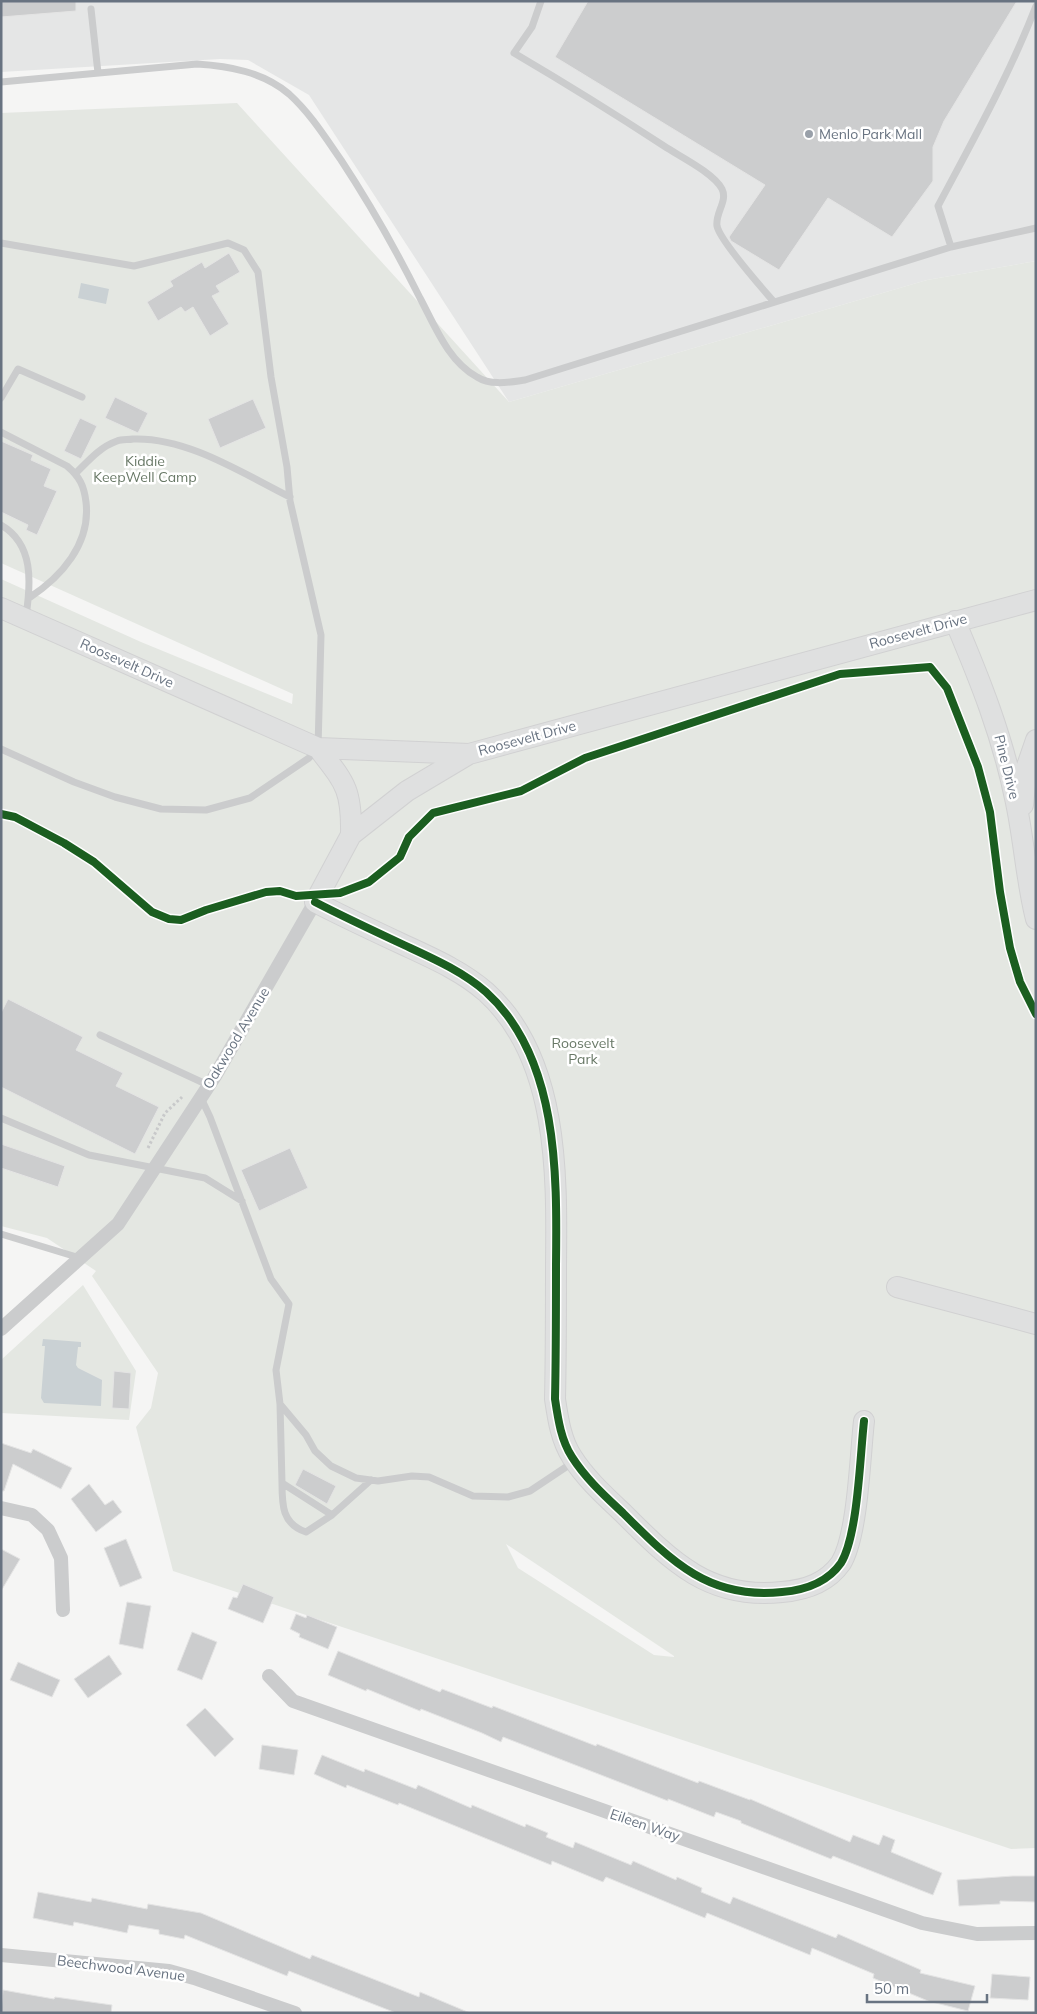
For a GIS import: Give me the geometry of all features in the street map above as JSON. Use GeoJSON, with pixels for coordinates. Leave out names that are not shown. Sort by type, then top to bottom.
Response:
{"type":"FeatureCollection","features":[{"type":"Feature","properties":{"kind":"street","name":"Roosevelt Drive"},"geometry":{"type":"LineString","coordinates":[[1,608],[318,748],[469,754],[1036,600]]}},
{"type":"Feature","properties":{"kind":"street","name":"Pine Drive"},"geometry":{"type":"LineString","coordinates":[[955,621],[984,689],[1008,765],[1022,832],[1036,919]]}},
{"type":"Feature","properties":{"kind":"street"},"geometry":{"type":"LineString","coordinates":[[1022,832],[1023,789],[1027,766],[1036,740]]}},
{"type":"Feature","properties":{"kind":"street"},"geometry":{"type":"LineString","coordinates":[[318,748],[344,781],[352,810],[352,835]]}},
{"type":"Feature","properties":{"kind":"street","name":"Oakwood Avenue"},"geometry":{"type":"LineString","coordinates":[[1,1329],[118,1224],[201,1097],[352,835],[407,791],[469,754]]}},
{"type":"Feature","properties":{"kind":"street"},"geometry":{"type":"LineString","coordinates":[[315,902],[460,973],[484,991],[506,1012],[520,1034],[537,1076],[545,1104],[552,1146],[556,1197],[555,1399],[560,1428],[575,1461],[588,1479],[655,1545],[679,1565],[701,1579],[724,1588],[749,1594],[798,1591],[830,1577],[848,1548],[854,1519],[864,1421]]}},
{"type":"Feature","properties":{"kind":"street"},"geometry":{"type":"LineString","coordinates":[[897,1286],[1036,1324]]}},
{"type":"Feature","properties":{"kind":"street"},"geometry":{"type":"LineString","coordinates":[[1,1508],[32,1515],[48,1530],[61,1558],[63,1610]]}},
{"type":"Feature","properties":{"kind":"street","name":"Eileen Way"},"geometry":{"type":"LineString","coordinates":[[268,1676],[293,1701],[922,1923],[977,1934],[1036,1933]]}},
{"type":"Feature","properties":{"kind":"street","name":"Beechwood Avenue"},"geometry":{"type":"LineString","coordinates":[[1,1955],[169,1971],[295,2013]]}},
{"type":"Feature","properties":{"kind":"lane"},"geometry":{"type":"LineString","coordinates":[[542,1],[532,27],[514,53],[700,168],[718,184],[722,189],[724,197],[717,225],[723,239],[774,302]]}},
{"type":"Feature","properties":{"kind":"lane"},"geometry":{"type":"LineString","coordinates":[[951,247],[938,206],[996,98],[1019,50],[1036,6]]}},
{"type":"Feature","properties":{"kind":"lane"},"geometry":{"type":"LineString","coordinates":[[91,9],[98,73]]}},
{"type":"Feature","properties":{"kind":"lane"},"geometry":{"type":"LineString","coordinates":[[1,82],[197,64],[222,65],[246,71],[288,94],[315,123],[352,177],[393,245],[444,344],[460,364],[478,378],[498,383],[525,380],[951,247],[1036,228]]}},
{"type":"Feature","properties":{"kind":"lane"},"geometry":{"type":"LineString","coordinates":[[1,243],[134,266],[228,244],[244,250],[258,272],[271,377],[287,467],[290,497],[321,635],[318,748],[309,758],[250,798],[206,810],[161,809],[114,797],[74,782],[1,749]]}},
{"type":"Feature","properties":{"kind":"lane"},"geometry":{"type":"LineString","coordinates":[[1,398],[18,369],[82,396]]}},
{"type":"Feature","properties":{"kind":"lane"},"geometry":{"type":"LineString","coordinates":[[1,432],[67,466],[76,474],[85,488],[86,527],[73,556],[42,589],[29,598]]}},
{"type":"Feature","properties":{"kind":"lane"},"geometry":{"type":"LineString","coordinates":[[76,474],[99,449],[119,440],[157,440],[174,444],[218,461],[290,497]]}},
{"type":"Feature","properties":{"kind":"lane"},"geometry":{"type":"LineString","coordinates":[[1,525],[16,535],[23,545],[28,561],[29,598],[26,619]]}},
{"type":"Feature","properties":{"kind":"lane"},"geometry":{"type":"LineString","coordinates":[[100,1035],[208,1085]]}},
{"type":"Feature","properties":{"kind":"lane"},"geometry":{"type":"LineString","coordinates":[[201,1097],[210,1116],[271,1280],[290,1304],[276,1370],[280,1404],[282,1507],[290,1522],[306,1532],[332,1515],[371,1480]]}},
{"type":"Feature","properties":{"kind":"lane"},"geometry":{"type":"LineString","coordinates":[[1,1118],[89,1155],[205,1178],[242,1202]]}},
{"type":"Feature","properties":{"kind":"lane"},"geometry":{"type":"LineString","coordinates":[[1,1234],[80,1259]]}},
{"type":"Feature","properties":{"kind":"lane"},"geometry":{"type":"LineString","coordinates":[[280,1404],[306,1434],[315,1451],[331,1466],[356,1478],[378,1481],[412,1476],[429,1477],[473,1496],[508,1497],[530,1491],[575,1461]]}},
{"type":"Feature","properties":{"kind":"lane"},"geometry":{"type":"LineString","coordinates":[[282,1483],[332,1515]]}},
{"type":"Feature","properties":{"kind":"path"},"geometry":{"type":"LineString","coordinates":[[148,1148],[165,1113],[186,1094],[194,1078]]}},
{"type":"Feature","properties":{"kind":"shaded area","name":"Menlo Park Mall"},"geometry":{"type":"Polygon","coordinates":[[[1,1],[1036,1],[1036,261],[927,280],[509,402],[309,95],[248,60],[220,59],[1,72],[1,1]]]}},
{"type":"Feature","properties":{"kind":"shaded area"},"geometry":{"type":"Polygon","coordinates":[[[81,283],[109,289],[106,304],[78,298],[81,283]]]}},
{"type":"Feature","properties":{"kind":"shaded area"},"geometry":{"type":"Polygon","coordinates":[[[43,1339],[81,1342],[81,1347],[78,1347],[76,1365],[78,1368],[102,1380],[101,1406],[44,1403],[41,1398],[45,1346],[42,1346],[43,1339]]]}},
{"type":"Feature","properties":{"kind":"green space","name":"Roosevelt Park"},"geometry":{"type":"Polygon","coordinates":[[[237,103],[509,402],[927,280],[1036,261],[1036,1848],[1011,1849],[173,1571],[136,1427],[151,1408],[158,1373],[92,1276],[96,1271],[47,1238],[1,1226],[1,579],[141,642],[292,704],[293,694],[1,563],[1,113],[237,103]],[[506,1544],[518,1568],[654,1655],[674,1656],[506,1544]]]}},
{"type":"Feature","properties":{"kind":"green space"},"geometry":{"type":"Polygon","coordinates":[[[83,1285],[136,1371],[129,1420],[1,1413],[1,1360],[83,1285]]]}},
{"type":"Feature","properties":{"kind":"building"},"geometry":{"type":"Polygon","coordinates":[[[1,1],[76,1],[76,11],[1,17],[1,1]]]}},
{"type":"Feature","properties":{"kind":"building","name":"Menlo Park Mall"},"geometry":{"type":"Polygon","coordinates":[[[588,1],[1017,1],[944,121],[933,147],[933,181],[892,237],[828,198],[779,270],[731,241],[729,237],[765,185],[555,57],[588,1]]]}},
{"type":"Feature","properties":{"kind":"building"},"geometry":{"type":"Polygon","coordinates":[[[229,253],[240,272],[216,286],[220,292],[212,296],[229,324],[210,336],[193,307],[185,312],[181,307],[158,321],[147,302],[173,286],[170,281],[202,262],[205,268],[229,253]]]}},
{"type":"Feature","properties":{"kind":"building"},"geometry":{"type":"Polygon","coordinates":[[[115,397],[148,413],[138,433],[105,418],[115,397]]]}},
{"type":"Feature","properties":{"kind":"building"},"geometry":{"type":"Polygon","coordinates":[[[253,399],[266,428],[220,448],[208,419],[253,399]]]}},
{"type":"Feature","properties":{"kind":"building"},"geometry":{"type":"Polygon","coordinates":[[[80,418],[97,426],[81,459],[64,451],[80,418]]]}},
{"type":"Feature","properties":{"kind":"building"},"geometry":{"type":"Polygon","coordinates":[[[1,441],[33,455],[31,460],[51,469],[44,486],[57,491],[37,535],[26,530],[28,525],[1,512],[1,441]]]}},
{"type":"Feature","properties":{"kind":"building"},"geometry":{"type":"Polygon","coordinates":[[[8,999],[83,1037],[76,1050],[123,1073],[116,1086],[159,1107],[135,1154],[1,1087],[1,1013],[8,999]]]}},
{"type":"Feature","properties":{"kind":"building"},"geometry":{"type":"Polygon","coordinates":[[[1,1144],[65,1166],[58,1187],[1,1168],[1,1144]]]}},
{"type":"Feature","properties":{"kind":"building"},"geometry":{"type":"Polygon","coordinates":[[[290,1148],[308,1188],[259,1211],[241,1170],[290,1148]]]}},
{"type":"Feature","properties":{"kind":"building"},"geometry":{"type":"Polygon","coordinates":[[[114,1371],[131,1373],[129,1409],[112,1408],[114,1371]]]}},
{"type":"Feature","properties":{"kind":"building"},"geometry":{"type":"Polygon","coordinates":[[[1,1443],[31,1453],[33,1449],[72,1468],[61,1489],[13,1464],[4,1491],[1,1491],[1,1443]]]}},
{"type":"Feature","properties":{"kind":"building"},"geometry":{"type":"Polygon","coordinates":[[[303,1469],[336,1486],[327,1504],[295,1485],[303,1469]]]}},
{"type":"Feature","properties":{"kind":"building"},"geometry":{"type":"Polygon","coordinates":[[[89,1484],[105,1505],[113,1500],[122,1512],[96,1532],[71,1499],[89,1484]]]}},
{"type":"Feature","properties":{"kind":"building"},"geometry":{"type":"Polygon","coordinates":[[[126,1539],[142,1578],[120,1587],[104,1548],[126,1539]]]}},
{"type":"Feature","properties":{"kind":"building"},"geometry":{"type":"Polygon","coordinates":[[[1,1549],[20,1559],[1,1591],[1,1549]]]}},
{"type":"Feature","properties":{"kind":"building"},"geometry":{"type":"Polygon","coordinates":[[[243,1584],[274,1597],[263,1623],[228,1609],[233,1597],[237,1598],[243,1584]]]}},
{"type":"Feature","properties":{"kind":"building"},"geometry":{"type":"Polygon","coordinates":[[[127,1602],[151,1606],[143,1649],[119,1644],[127,1602]]]}},
{"type":"Feature","properties":{"kind":"building"},"geometry":{"type":"Polygon","coordinates":[[[296,1614],[306,1618],[307,1615],[337,1627],[328,1649],[299,1637],[300,1634],[290,1629],[296,1614]]]}},
{"type":"Feature","properties":{"kind":"building"},"geometry":{"type":"Polygon","coordinates":[[[192,1632],[217,1642],[202,1680],[177,1670],[192,1632]]]}},
{"type":"Feature","properties":{"kind":"building"},"geometry":{"type":"Polygon","coordinates":[[[338,1651],[440,1692],[442,1689],[492,1708],[493,1706],[698,1783],[699,1781],[750,1799],[850,1842],[853,1835],[879,1845],[883,1835],[895,1840],[891,1852],[942,1873],[933,1895],[833,1856],[831,1859],[716,1812],[714,1817],[668,1799],[668,1801],[503,1737],[501,1742],[421,1709],[420,1711],[328,1675],[338,1651]]]}},
{"type":"Feature","properties":{"kind":"building"},"geometry":{"type":"Polygon","coordinates":[[[109,1655],[122,1674],[88,1698],[74,1679],[109,1655]]]}},
{"type":"Feature","properties":{"kind":"building"},"geometry":{"type":"Polygon","coordinates":[[[18,1662],[60,1680],[52,1697],[10,1680],[18,1662]]]}},
{"type":"Feature","properties":{"kind":"building"},"geometry":{"type":"Polygon","coordinates":[[[205,1708],[234,1739],[215,1757],[186,1725],[205,1708]]]}},
{"type":"Feature","properties":{"kind":"building"},"geometry":{"type":"Polygon","coordinates":[[[262,1745],[298,1750],[294,1775],[259,1769],[262,1745]]]}},
{"type":"Feature","properties":{"kind":"building"},"geometry":{"type":"Polygon","coordinates":[[[322,1755],[364,1772],[365,1769],[416,1789],[418,1785],[471,1808],[472,1805],[525,1827],[526,1824],[548,1833],[546,1837],[573,1848],[575,1842],[631,1865],[633,1861],[676,1880],[677,1877],[702,1888],[701,1892],[730,1904],[733,1897],[836,1938],[838,1934],[921,1970],[920,1973],[975,1986],[968,2011],[928,2001],[873,1978],[874,1974],[812,1948],[810,1955],[707,1913],[705,1918],[606,1877],[603,1882],[552,1861],[551,1865],[399,1803],[398,1805],[347,1785],[346,1788],[314,1774],[322,1755]]]}},
{"type":"Feature","properties":{"kind":"building"},"geometry":{"type":"Polygon","coordinates":[[[1036,1876],[1036,1902],[1000,1901],[1000,1904],[959,1906],[957,1880],[1036,1876]]]}},
{"type":"Feature","properties":{"kind":"building"},"geometry":{"type":"Polygon","coordinates":[[[38,1892],[91,1902],[92,1898],[147,1909],[148,1904],[201,1913],[310,1959],[312,1955],[419,1997],[420,1992],[470,2013],[396,2013],[289,1971],[287,1976],[185,1935],[184,1939],[159,1934],[159,1930],[129,1925],[127,1933],[74,1922],[73,1926],[33,1918],[38,1892]]]}},
{"type":"Feature","properties":{"kind":"building"},"geometry":{"type":"Polygon","coordinates":[[[992,1974],[1030,1977],[1028,2000],[990,1998],[992,1974]]]}},
{"type":"Feature","properties":{"kind":"building"},"geometry":{"type":"Polygon","coordinates":[[[3,1990],[54,1999],[55,1997],[112,2005],[111,2013],[1,2013],[3,1990]]]}},
{"type":"Feature","properties":{"kind":"cycle path"},"geometry":{"type":"LineString","coordinates":[[1,814],[15,817],[64,843],[94,862],[152,912],[169,919],[181,920],[206,910],[266,892],[280,891],[296,896],[340,893],[369,882],[400,857],[409,837],[433,813],[521,791],[585,758],[840,674],[930,667],[947,688],[978,767],[990,812],[1000,892],[1010,948],[1020,982],[1036,1014]]}},
{"type":"Feature","properties":{"kind":"cycle path"},"geometry":{"type":"LineString","coordinates":[[315,902],[436,960],[477,984],[510,1019],[528,1050],[540,1084],[549,1120],[554,1157],[556,1194],[555,1399],[560,1429],[568,1450],[583,1473],[641,1531],[693,1574],[733,1590],[756,1593],[782,1592],[815,1584],[835,1570],[841,1563],[847,1550],[855,1515],[864,1421]]}},
{"type":"Feature","properties":{"kind":"place","name":"Menlo Park Mall"},"geometry":{"type":"Point","coordinates":[809,134]}},
{"type":"Feature","properties":{"kind":"park label","name":"Kiddie KeepWell Camp"},"geometry":{"type":"Point","coordinates":[145,470]}}]}
